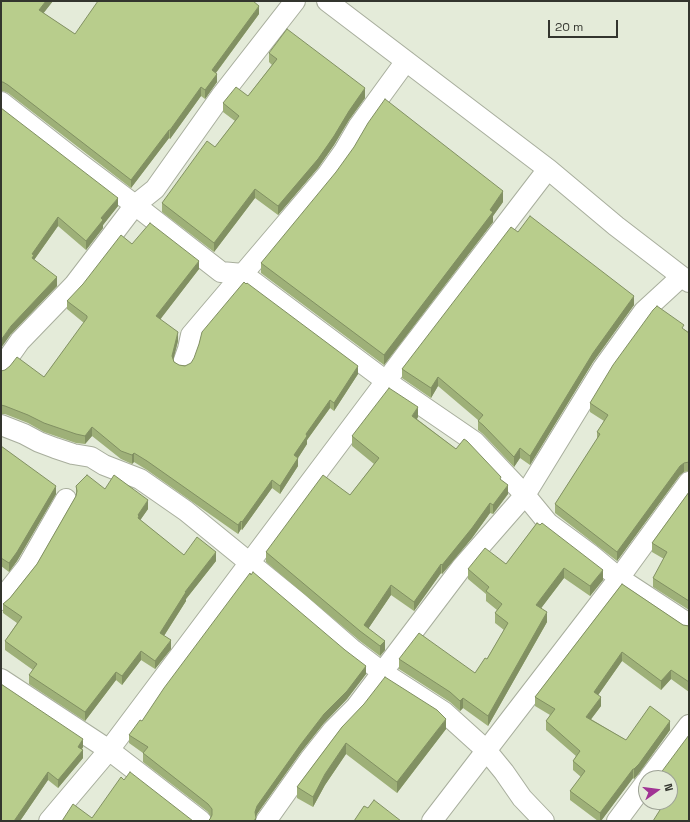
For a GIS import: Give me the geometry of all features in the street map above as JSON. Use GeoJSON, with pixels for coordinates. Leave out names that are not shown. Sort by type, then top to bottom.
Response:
{"type":"FeatureCollection","features":[{"type":"Feature","properties":{"kind":"street"},"geometry":{"type":"LineString","coordinates":[[1,368],[20,342],[74,285],[135,205],[155,189],[221,96],[295,1]]}},
{"type":"Feature","properties":{"kind":"street"},"geometry":{"type":"LineString","coordinates":[[266,821],[310,759],[333,730],[356,707],[462,567],[525,495],[603,368],[644,311],[685,280],[548,169],[327,1]]}},
{"type":"Feature","properties":{"kind":"street"},"geometry":{"type":"LineString","coordinates":[[183,363],[191,334],[327,175],[344,151],[358,127],[406,61]]}},
{"type":"Feature","properties":{"kind":"street"},"geometry":{"type":"LineString","coordinates":[[3,108],[135,205],[221,272],[243,274],[386,381],[475,442],[525,495],[548,523],[590,554],[619,578],[689,624]]}},
{"type":"Feature","properties":{"kind":"street"},"geometry":{"type":"LineString","coordinates":[[49,821],[109,750],[386,381],[548,169]]}},
{"type":"Feature","properties":{"kind":"street"},"geometry":{"type":"LineString","coordinates":[[1,425],[55,448],[73,454],[91,457],[104,465],[140,480],[186,512],[250,562],[353,650],[382,672],[444,712],[486,750],[522,798],[544,821]]}},
{"type":"Feature","properties":{"kind":"street"},"geometry":{"type":"LineString","coordinates":[[432,821],[619,578],[689,482]]}},
{"type":"Feature","properties":{"kind":"street"},"geometry":{"type":"LineString","coordinates":[[1,600],[27,567],[66,499]]}},
{"type":"Feature","properties":{"kind":"street"},"geometry":{"type":"LineString","coordinates":[[1,679],[109,750],[201,821]]}},
{"type":"Feature","properties":{"kind":"street"},"geometry":{"type":"LineString","coordinates":[[655,770],[689,725]]}},
{"type":"Feature","properties":{"kind":"street"},"geometry":{"type":"LineString","coordinates":[[617,821],[638,793]]}},
{"type":"Feature","properties":{"kind":"building"},"geometry":{"type":"Polygon","coordinates":[[[1,1],[46,1],[39,10],[75,34],[98,1],[253,1],[259,6],[212,70],[217,74],[205,90],[201,87],[131,180],[8,85],[1,82],[1,1]]]}},
{"type":"Feature","properties":{"kind":"building"},"geometry":{"type":"Polygon","coordinates":[[[287,29],[365,88],[318,159],[278,206],[255,189],[214,243],[162,203],[207,141],[215,147],[239,116],[223,103],[236,87],[248,96],[277,59],[269,53],[287,29]]]}},
{"type":"Feature","properties":{"kind":"building"},"geometry":{"type":"Polygon","coordinates":[[[385,99],[503,191],[490,210],[493,212],[384,355],[261,263],[336,172],[385,99]]]}},
{"type":"Feature","properties":{"kind":"building"},"geometry":{"type":"Polygon","coordinates":[[[1,108],[118,198],[101,218],[103,220],[86,241],[58,217],[32,254],[34,255],[32,258],[57,277],[11,326],[1,340],[1,108]]]}},
{"type":"Feature","properties":{"kind":"building"},"geometry":{"type":"Polygon","coordinates":[[[530,216],[634,296],[593,353],[530,456],[520,448],[514,457],[478,421],[483,415],[438,377],[431,388],[402,369],[511,227],[518,232],[530,216]]]}},
{"type":"Feature","properties":{"kind":"building"},"geometry":{"type":"Polygon","coordinates":[[[150,223],[199,261],[156,316],[178,332],[172,356],[174,362],[185,366],[191,363],[202,332],[244,282],[358,366],[334,403],[330,400],[306,434],[307,436],[294,455],[298,458],[280,486],[272,480],[242,522],[241,521],[238,525],[147,461],[134,453],[132,455],[121,451],[92,427],[85,436],[76,434],[44,423],[28,415],[1,405],[1,371],[10,366],[17,357],[44,377],[87,318],[87,316],[67,301],[83,284],[121,235],[132,244],[150,223]]]}},
{"type":"Feature","properties":{"kind":"building"},"geometry":{"type":"Polygon","coordinates":[[[657,306],[684,325],[682,328],[689,333],[689,462],[680,466],[617,552],[555,504],[600,434],[597,432],[608,415],[590,403],[613,365],[657,306]]]}},
{"type":"Feature","properties":{"kind":"building"},"geometry":{"type":"Polygon","coordinates":[[[389,388],[418,407],[412,416],[456,449],[464,439],[467,441],[501,477],[500,479],[508,485],[493,505],[490,503],[472,528],[442,565],[441,564],[414,602],[391,585],[364,625],[385,641],[380,646],[266,552],[323,475],[350,495],[379,458],[352,436],[389,388]]]}},
{"type":"Feature","properties":{"kind":"building"},"geometry":{"type":"Polygon","coordinates":[[[1,446],[56,486],[9,563],[1,558],[1,446]]]}},
{"type":"Feature","properties":{"kind":"building"},"geometry":{"type":"Polygon","coordinates":[[[87,475],[105,489],[114,475],[148,500],[138,515],[138,518],[184,555],[197,537],[216,552],[185,592],[160,633],[171,640],[155,661],[141,651],[122,676],[116,672],[85,712],[29,675],[37,664],[5,641],[22,617],[3,604],[10,598],[37,564],[76,496],[76,486],[87,475]]]}},
{"type":"Feature","properties":{"kind":"building"},"geometry":{"type":"Polygon","coordinates":[[[689,492],[689,601],[653,578],[667,552],[652,543],[689,492]]]}},
{"type":"Feature","properties":{"kind":"building"},"geometry":{"type":"Polygon","coordinates":[[[537,523],[540,525],[542,523],[603,570],[590,586],[564,568],[536,605],[547,612],[488,716],[463,698],[460,701],[450,692],[399,659],[419,633],[475,673],[485,658],[487,659],[508,623],[495,613],[502,604],[486,591],[489,587],[468,569],[485,548],[506,564],[537,523]]]}},
{"type":"Feature","properties":{"kind":"building"},"geometry":{"type":"Polygon","coordinates":[[[253,572],[366,666],[347,691],[324,714],[301,744],[257,806],[255,812],[256,818],[254,821],[208,821],[212,815],[212,809],[208,804],[143,753],[148,747],[129,735],[140,720],[142,721],[164,688],[250,573],[251,575],[253,572]]]}},
{"type":"Feature","properties":{"kind":"building"},"geometry":{"type":"Polygon","coordinates":[[[622,584],[683,625],[689,626],[689,682],[671,670],[661,681],[622,652],[594,692],[601,697],[586,717],[626,740],[650,706],[670,721],[639,764],[633,769],[600,813],[570,791],[585,771],[573,761],[580,751],[546,721],[555,709],[535,697],[622,584]]]}},
{"type":"Feature","properties":{"kind":"building"},"geometry":{"type":"Polygon","coordinates":[[[385,677],[437,710],[446,719],[397,782],[346,743],[325,774],[313,797],[297,787],[342,727],[364,704],[385,677]]]}},
{"type":"Feature","properties":{"kind":"building"},"geometry":{"type":"Polygon","coordinates":[[[1,684],[83,739],[78,747],[83,750],[58,780],[48,772],[14,821],[1,821],[1,684]]]}},
{"type":"Feature","properties":{"kind":"building"},"geometry":{"type":"Polygon","coordinates":[[[689,735],[689,821],[653,821],[660,810],[678,810],[678,770],[663,770],[689,735]]]}},
{"type":"Feature","properties":{"kind":"building"},"geometry":{"type":"Polygon","coordinates":[[[130,772],[193,821],[62,821],[73,804],[92,818],[121,777],[124,780],[130,772]]]}},
{"type":"Feature","properties":{"kind":"building"},"geometry":{"type":"Polygon","coordinates":[[[374,800],[401,821],[354,821],[364,806],[368,808],[374,800]]]}}]}
